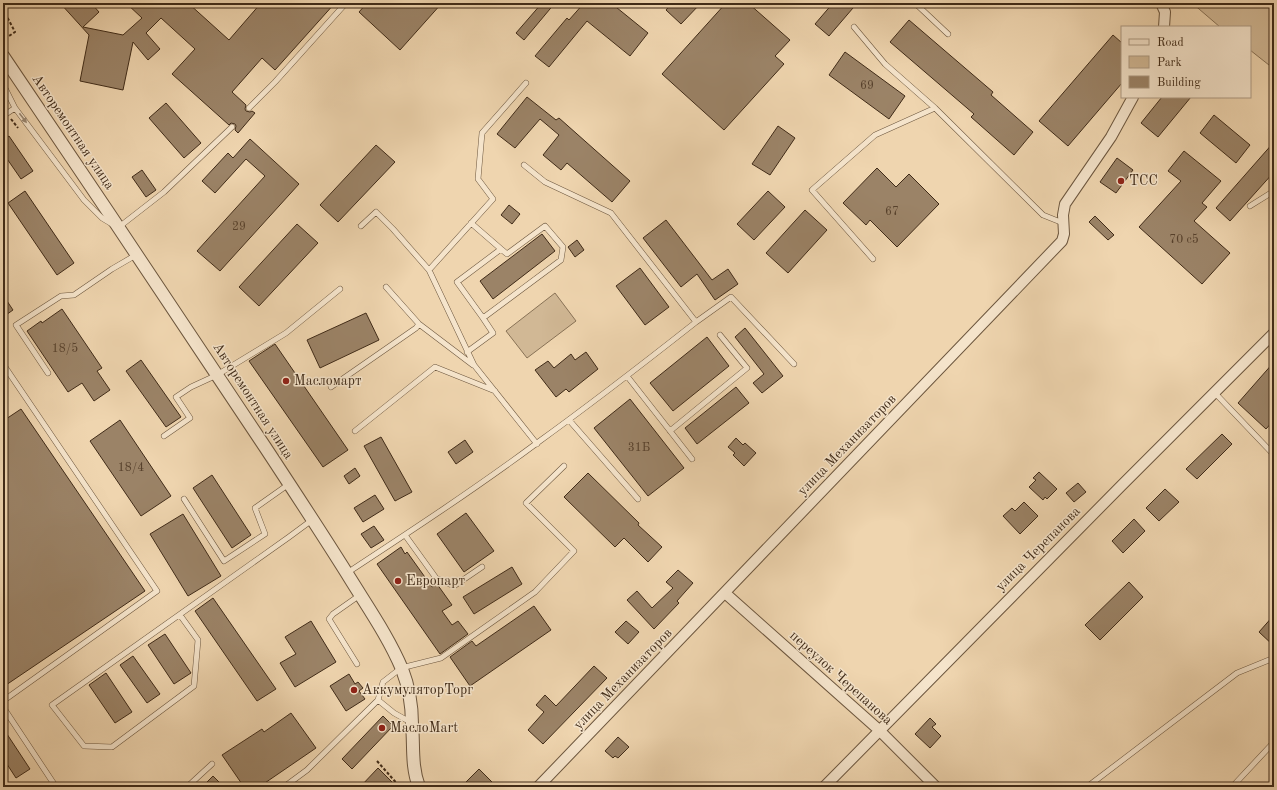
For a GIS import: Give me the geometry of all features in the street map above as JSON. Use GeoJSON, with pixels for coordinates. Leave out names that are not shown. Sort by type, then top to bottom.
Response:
{"type":"FeatureCollection","features":[{"type":"Feature","properties":{"kind":"street"},"geometry":{"type":"LineString","coordinates":[[1163,7],[1164,26]]}},
{"type":"Feature","properties":{"kind":"street","name":"Авторемонтная улица"},"geometry":{"type":"LineString","coordinates":[[3,56],[119,227],[289,484],[361,595],[384,635],[408,684],[415,777],[419,787]]}},
{"type":"Feature","properties":{"kind":"street","name":"улица Механизаторов"},"geometry":{"type":"LineString","coordinates":[[538,787],[1062,241],[1064,234],[1063,215],[1065,204],[1111,137],[1132,98]]}},
{"type":"Feature","properties":{"kind":"street","name":"улица Черепанова"},"geometry":{"type":"LineString","coordinates":[[824,787],[1274,333]]}},
{"type":"Feature","properties":{"kind":"street","name":"переулок Черепанова"},"geometry":{"type":"LineString","coordinates":[[725,593],[879,730],[936,787]]}},
{"type":"Feature","properties":{"kind":"lane"},"geometry":{"type":"LineString","coordinates":[[249,108],[275,82],[346,3]]}},
{"type":"Feature","properties":{"kind":"lane"},"geometry":{"type":"LineString","coordinates":[[915,3],[948,34]]}},
{"type":"Feature","properties":{"kind":"lane"},"geometry":{"type":"LineString","coordinates":[[854,27],[885,64],[936,108],[1043,215],[1063,223]]}},
{"type":"Feature","properties":{"kind":"lane"},"geometry":{"type":"LineString","coordinates":[[429,270],[493,198],[478,179],[482,133],[526,83]]}},
{"type":"Feature","properties":{"kind":"lane"},"geometry":{"type":"LineString","coordinates":[[3,84],[15,108],[84,200],[102,218],[119,227],[164,192],[232,127]]}},
{"type":"Feature","properties":{"kind":"lane"},"geometry":{"type":"LineString","coordinates":[[3,116],[15,108]]}},
{"type":"Feature","properties":{"kind":"lane"},"geometry":{"type":"LineString","coordinates":[[873,260],[812,190],[875,135],[936,108]]}},
{"type":"Feature","properties":{"kind":"lane"},"geometry":{"type":"LineString","coordinates":[[524,165],[545,182],[611,213],[696,322]]}},
{"type":"Feature","properties":{"kind":"lane"},"geometry":{"type":"LineString","coordinates":[[1250,206],[1274,191]]}},
{"type":"Feature","properties":{"kind":"lane"},"geometry":{"type":"LineString","coordinates":[[361,226],[376,212],[393,228],[429,270],[474,365],[537,444]]}},
{"type":"Feature","properties":{"kind":"lane"},"geometry":{"type":"LineString","coordinates":[[471,223],[507,254],[545,226],[563,247],[561,260],[483,318]]}},
{"type":"Feature","properties":{"kind":"lane"},"geometry":{"type":"LineString","coordinates":[[467,352],[493,333],[457,282],[501,249]]}},
{"type":"Feature","properties":{"kind":"lane"},"geometry":{"type":"LineString","coordinates":[[48,373],[16,325],[61,296],[74,295],[137,254]]}},
{"type":"Feature","properties":{"kind":"lane"},"geometry":{"type":"LineString","coordinates":[[386,287],[419,324],[474,365]]}},
{"type":"Feature","properties":{"kind":"lane"},"geometry":{"type":"LineString","coordinates":[[164,436],[190,418],[176,397],[192,387],[217,375],[286,333],[340,289]]}},
{"type":"Feature","properties":{"kind":"lane"},"geometry":{"type":"LineString","coordinates":[[347,573],[537,444],[696,322],[731,297],[794,364]]}},
{"type":"Feature","properties":{"kind":"lane"},"geometry":{"type":"LineString","coordinates":[[331,387],[416,328],[419,324]]}},
{"type":"Feature","properties":{"kind":"lane"},"geometry":{"type":"LineString","coordinates":[[670,431],[747,368],[720,335]]}},
{"type":"Feature","properties":{"kind":"lane"},"geometry":{"type":"LineString","coordinates":[[3,364],[157,591],[3,701]]}},
{"type":"Feature","properties":{"kind":"lane"},"geometry":{"type":"LineString","coordinates":[[355,431],[435,367],[495,391]]}},
{"type":"Feature","properties":{"kind":"lane"},"geometry":{"type":"LineString","coordinates":[[627,376],[692,459]]}},
{"type":"Feature","properties":{"kind":"lane"},"geometry":{"type":"LineString","coordinates":[[1214,392],[1274,455]]}},
{"type":"Feature","properties":{"kind":"lane"},"geometry":{"type":"LineString","coordinates":[[569,420],[638,499]]}},
{"type":"Feature","properties":{"kind":"lane"},"geometry":{"type":"LineString","coordinates":[[284,787],[307,770],[378,700],[382,682],[401,668],[441,658],[535,592],[574,551],[526,503],[564,466]]}},
{"type":"Feature","properties":{"kind":"lane"},"geometry":{"type":"LineString","coordinates":[[184,499],[224,561],[265,534],[256,508],[289,484]]}},
{"type":"Feature","properties":{"kind":"lane"},"geometry":{"type":"LineString","coordinates":[[180,615],[198,640],[194,686],[112,747],[84,746],[52,705],[180,615],[312,519]]}},
{"type":"Feature","properties":{"kind":"lane"},"geometry":{"type":"LineString","coordinates":[[405,535],[436,578],[454,586],[482,567]]}},
{"type":"Feature","properties":{"kind":"lane"},"geometry":{"type":"LineString","coordinates":[[357,664],[329,619],[333,614],[361,595]]}},
{"type":"Feature","properties":{"kind":"lane"},"geometry":{"type":"LineString","coordinates":[[1087,787],[1237,673],[1274,658]]}},
{"type":"Feature","properties":{"kind":"lane"},"geometry":{"type":"LineString","coordinates":[[378,700],[394,713],[412,723]]}},
{"type":"Feature","properties":{"kind":"lane"},"geometry":{"type":"LineString","coordinates":[[3,706],[56,787]]}},
{"type":"Feature","properties":{"kind":"lane"},"geometry":{"type":"LineString","coordinates":[[1232,787],[1274,742]]}},
{"type":"Feature","properties":{"kind":"lane"},"geometry":{"type":"LineString","coordinates":[[187,787],[212,764]]}},
{"type":"Feature","properties":{"kind":"path"},"geometry":{"type":"LineString","coordinates":[[3,9],[15,32],[3,40]]}},
{"type":"Feature","properties":{"kind":"path"},"geometry":{"type":"LineString","coordinates":[[377,762],[400,787]]}},
{"type":"Feature","properties":{"kind":"green space"},"geometry":{"type":"Polygon","coordinates":[[[1192,3],[1270,3],[1274,6],[1274,69],[1251,51],[1251,26],[1219,26],[1192,3]]]}},
{"type":"Feature","properties":{"kind":"green space"},"geometry":{"type":"Polygon","coordinates":[[[555,293],[576,321],[527,358],[506,331],[555,293]]]}},
{"type":"Feature","properties":{"kind":"building"},"geometry":{"type":"Polygon","coordinates":[[[60,3],[91,3],[99,12],[83,27],[123,35],[142,18],[126,3],[188,3],[229,40],[261,3],[335,3],[275,70],[262,58],[232,92],[246,105],[246,111],[252,111],[255,113],[238,133],[235,130],[235,124],[231,123],[229,125],[172,74],[195,49],[161,18],[146,33],[160,49],[148,60],[133,42],[123,90],[80,81],[89,35],[60,3]]]}},
{"type":"Feature","properties":{"kind":"building"},"geometry":{"type":"Polygon","coordinates":[[[367,3],[442,3],[400,50],[359,12],[367,3]]]}},
{"type":"Feature","properties":{"kind":"building"},"geometry":{"type":"Polygon","coordinates":[[[542,3],[555,3],[524,40],[516,33],[542,3]]]}},
{"type":"Feature","properties":{"kind":"building"},"geometry":{"type":"Polygon","coordinates":[[[584,3],[611,3],[648,33],[630,56],[587,21],[549,67],[535,56],[567,18],[569,20],[584,3]]]}},
{"type":"Feature","properties":{"kind":"building"},"geometry":{"type":"Polygon","coordinates":[[[672,3],[701,3],[681,24],[666,10],[672,3]]]}},
{"type":"Feature","properties":{"kind":"building"},"geometry":{"type":"Polygon","coordinates":[[[726,3],[748,3],[790,40],[775,56],[784,64],[724,130],[662,74],[726,3]]]}},
{"type":"Feature","properties":{"kind":"building"},"geometry":{"type":"Polygon","coordinates":[[[833,3],[847,3],[853,8],[829,36],[815,24],[833,3]]]}},
{"type":"Feature","properties":{"kind":"building"},"geometry":{"type":"Polygon","coordinates":[[[909,20],[993,92],[991,95],[1033,132],[1014,155],[971,117],[974,114],[890,42],[909,20]]]}},
{"type":"Feature","properties":{"kind":"building"},"geometry":{"type":"Polygon","coordinates":[[[1113,35],[1121,42],[1121,84],[1068,146],[1039,121],[1113,35]]]}},
{"type":"Feature","properties":{"kind":"building"},"geometry":{"type":"Polygon","coordinates":[[[845,52],[905,96],[889,119],[829,75],[845,52]]]}},
{"type":"Feature","properties":{"kind":"building"},"geometry":{"type":"Polygon","coordinates":[[[527,97],[556,120],[559,118],[630,181],[612,202],[567,163],[561,170],[543,155],[559,135],[540,119],[515,148],[497,134],[527,97]]]}},
{"type":"Feature","properties":{"kind":"building"},"geometry":{"type":"Polygon","coordinates":[[[1161,98],[1190,98],[1158,137],[1141,123],[1161,98]]]}},
{"type":"Feature","properties":{"kind":"building"},"geometry":{"type":"Polygon","coordinates":[[[166,103],[201,143],[184,158],[149,118],[166,103]]]}},
{"type":"Feature","properties":{"kind":"building"},"geometry":{"type":"Polygon","coordinates":[[[1214,115],[1250,145],[1236,163],[1200,133],[1214,115]]]}},
{"type":"Feature","properties":{"kind":"building"},"geometry":{"type":"Polygon","coordinates":[[[778,126],[795,138],[770,175],[752,164],[778,126]]]}},
{"type":"Feature","properties":{"kind":"building"},"geometry":{"type":"Polygon","coordinates":[[[9,136],[33,171],[21,179],[3,153],[3,140],[9,136]]]}},
{"type":"Feature","properties":{"kind":"building"},"geometry":{"type":"Polygon","coordinates":[[[250,139],[299,184],[220,271],[197,251],[265,176],[246,159],[215,193],[202,181],[228,153],[233,158],[250,139]]]}},
{"type":"Feature","properties":{"kind":"building"},"geometry":{"type":"Polygon","coordinates":[[[1274,142],[1274,172],[1230,221],[1216,208],[1274,142]]]}},
{"type":"Feature","properties":{"kind":"building"},"geometry":{"type":"Polygon","coordinates":[[[376,145],[395,162],[338,222],[320,205],[376,145]]]}},
{"type":"Feature","properties":{"kind":"building"},"geometry":{"type":"Polygon","coordinates":[[[1184,151],[1221,181],[1202,203],[1207,207],[1194,221],[1230,253],[1202,284],[1139,227],[1181,181],[1168,171],[1184,151]]]}},
{"type":"Feature","properties":{"kind":"building"},"geometry":{"type":"Polygon","coordinates":[[[1117,158],[1133,170],[1116,193],[1100,182],[1117,158]]]}},
{"type":"Feature","properties":{"kind":"building"},"geometry":{"type":"Polygon","coordinates":[[[877,168],[896,187],[909,174],[939,204],[897,247],[870,220],[866,225],[843,203],[877,168]]]}},
{"type":"Feature","properties":{"kind":"building"},"geometry":{"type":"Polygon","coordinates":[[[142,170],[156,190],[146,197],[132,177],[142,170]]]}},
{"type":"Feature","properties":{"kind":"building"},"geometry":{"type":"Polygon","coordinates":[[[25,191],[74,263],[57,275],[8,203],[25,191]]]}},
{"type":"Feature","properties":{"kind":"building"},"geometry":{"type":"Polygon","coordinates":[[[768,191],[785,207],[754,240],[737,224],[768,191]]]}},
{"type":"Feature","properties":{"kind":"building"},"geometry":{"type":"Polygon","coordinates":[[[509,205],[520,214],[512,224],[501,215],[509,205]]]}},
{"type":"Feature","properties":{"kind":"building"},"geometry":{"type":"Polygon","coordinates":[[[805,210],[827,230],[788,273],[766,253],[805,210]]]}},
{"type":"Feature","properties":{"kind":"building"},"geometry":{"type":"Polygon","coordinates":[[[1095,216],[1114,235],[1108,240],[1089,222],[1095,216]]]}},
{"type":"Feature","properties":{"kind":"building"},"geometry":{"type":"Polygon","coordinates":[[[666,220],[712,280],[728,269],[738,284],[715,300],[697,274],[681,287],[643,238],[666,220]]]}},
{"type":"Feature","properties":{"kind":"building"},"geometry":{"type":"Polygon","coordinates":[[[297,224],[318,243],[259,306],[239,287],[297,224]]]}},
{"type":"Feature","properties":{"kind":"building"},"geometry":{"type":"Polygon","coordinates":[[[542,234],[555,251],[493,299],[480,281],[542,234]]]}},
{"type":"Feature","properties":{"kind":"building"},"geometry":{"type":"Polygon","coordinates":[[[577,240],[584,250],[575,257],[568,247],[577,240]]]}},
{"type":"Feature","properties":{"kind":"building"},"geometry":{"type":"Polygon","coordinates":[[[640,268],[669,307],[645,325],[616,286],[640,268]]]}},
{"type":"Feature","properties":{"kind":"building"},"geometry":{"type":"Polygon","coordinates":[[[3,295],[13,310],[3,317],[3,295]]]}},
{"type":"Feature","properties":{"kind":"building"},"geometry":{"type":"Polygon","coordinates":[[[62,309],[102,368],[97,371],[110,390],[94,401],[82,383],[68,392],[27,331],[41,321],[42,323],[62,309]]]}},
{"type":"Feature","properties":{"kind":"building"},"geometry":{"type":"Polygon","coordinates":[[[366,313],[379,340],[320,368],[307,340],[366,313]]]}},
{"type":"Feature","properties":{"kind":"building"},"geometry":{"type":"Polygon","coordinates":[[[745,328],[783,376],[762,393],[753,383],[764,374],[735,337],[745,328]]]}},
{"type":"Feature","properties":{"kind":"building"},"geometry":{"type":"Polygon","coordinates":[[[707,337],[729,366],[673,411],[650,383],[707,337]]]}},
{"type":"Feature","properties":{"kind":"building"},"geometry":{"type":"Polygon","coordinates":[[[275,344],[348,450],[323,467],[249,361],[275,344]]]}},
{"type":"Feature","properties":{"kind":"building"},"geometry":{"type":"Polygon","coordinates":[[[586,352],[598,369],[569,392],[566,389],[556,397],[535,370],[548,361],[554,368],[571,354],[575,360],[586,352]]]}},
{"type":"Feature","properties":{"kind":"building"},"geometry":{"type":"Polygon","coordinates":[[[141,360],[181,417],[166,427],[126,371],[141,360]]]}},
{"type":"Feature","properties":{"kind":"building"},"geometry":{"type":"Polygon","coordinates":[[[1274,362],[1274,420],[1266,429],[1238,403],[1274,362]]]}},
{"type":"Feature","properties":{"kind":"building"},"geometry":{"type":"Polygon","coordinates":[[[736,387],[749,403],[697,444],[685,428],[736,387]]]}},
{"type":"Feature","properties":{"kind":"building"},"geometry":{"type":"Polygon","coordinates":[[[630,399],[684,468],[648,496],[594,428],[630,399]]]}},
{"type":"Feature","properties":{"kind":"building"},"geometry":{"type":"Polygon","coordinates":[[[21,409],[145,591],[6,685],[3,679],[3,421],[21,409]]]}},
{"type":"Feature","properties":{"kind":"building"},"geometry":{"type":"Polygon","coordinates":[[[120,420],[171,496],[141,516],[90,441],[120,420]]]}},
{"type":"Feature","properties":{"kind":"building"},"geometry":{"type":"Polygon","coordinates":[[[1222,434],[1232,444],[1197,479],[1186,469],[1222,434]]]}},
{"type":"Feature","properties":{"kind":"building"},"geometry":{"type":"Polygon","coordinates":[[[381,437],[412,492],[395,501],[364,446],[381,437]]]}},
{"type":"Feature","properties":{"kind":"building"},"geometry":{"type":"Polygon","coordinates":[[[736,438],[743,445],[745,443],[756,453],[744,466],[733,455],[735,453],[728,447],[736,438]]]}},
{"type":"Feature","properties":{"kind":"building"},"geometry":{"type":"Polygon","coordinates":[[[465,440],[473,452],[456,464],[448,452],[465,440]]]}},
{"type":"Feature","properties":{"kind":"building"},"geometry":{"type":"Polygon","coordinates":[[[355,468],[360,476],[349,484],[344,476],[355,468]]]}},
{"type":"Feature","properties":{"kind":"building"},"geometry":{"type":"Polygon","coordinates":[[[1039,472],[1057,489],[1047,499],[1045,497],[1043,500],[1029,487],[1036,480],[1033,478],[1039,472]]]}},
{"type":"Feature","properties":{"kind":"building"},"geometry":{"type":"Polygon","coordinates":[[[588,473],[639,523],[638,525],[662,547],[648,562],[624,538],[615,547],[564,497],[588,473]]]}},
{"type":"Feature","properties":{"kind":"building"},"geometry":{"type":"Polygon","coordinates":[[[212,475],[251,535],[232,548],[193,488],[212,475]]]}},
{"type":"Feature","properties":{"kind":"building"},"geometry":{"type":"Polygon","coordinates":[[[1078,483],[1086,492],[1074,502],[1066,493],[1078,483]]]}},
{"type":"Feature","properties":{"kind":"building"},"geometry":{"type":"Polygon","coordinates":[[[1165,489],[1179,502],[1159,521],[1146,508],[1165,489]]]}},
{"type":"Feature","properties":{"kind":"building"},"geometry":{"type":"Polygon","coordinates":[[[375,495],[384,509],[363,522],[354,508],[375,495]]]}},
{"type":"Feature","properties":{"kind":"building"},"geometry":{"type":"Polygon","coordinates":[[[1024,502],[1038,516],[1020,534],[1003,516],[1012,508],[1015,511],[1024,502]]]}},
{"type":"Feature","properties":{"kind":"building"},"geometry":{"type":"Polygon","coordinates":[[[466,513],[494,551],[464,572],[437,534],[466,513]]]}},
{"type":"Feature","properties":{"kind":"building"},"geometry":{"type":"Polygon","coordinates":[[[183,514],[221,576],[188,596],[150,534],[183,514]]]}},
{"type":"Feature","properties":{"kind":"building"},"geometry":{"type":"Polygon","coordinates":[[[1134,519],[1145,531],[1123,553],[1112,541],[1134,519]]]}},
{"type":"Feature","properties":{"kind":"building"},"geometry":{"type":"Polygon","coordinates":[[[374,526],[384,540],[371,548],[361,534],[374,526]]]}},
{"type":"Feature","properties":{"kind":"building"},"geometry":{"type":"Polygon","coordinates":[[[401,547],[405,554],[407,552],[432,587],[437,584],[452,605],[442,611],[452,625],[458,621],[468,634],[440,654],[377,564],[401,547]]]}},
{"type":"Feature","properties":{"kind":"building"},"geometry":{"type":"Polygon","coordinates":[[[512,567],[522,584],[474,614],[463,597],[512,567]]]}},
{"type":"Feature","properties":{"kind":"building"},"geometry":{"type":"Polygon","coordinates":[[[678,570],[693,583],[677,601],[679,603],[654,629],[627,600],[637,591],[652,608],[673,588],[666,582],[678,570]]]}},
{"type":"Feature","properties":{"kind":"building"},"geometry":{"type":"Polygon","coordinates":[[[1129,582],[1143,597],[1100,640],[1085,625],[1129,582]]]}},
{"type":"Feature","properties":{"kind":"building"},"geometry":{"type":"Polygon","coordinates":[[[213,598],[276,689],[257,701],[195,611],[213,598]]]}},
{"type":"Feature","properties":{"kind":"building"},"geometry":{"type":"Polygon","coordinates":[[[534,606],[551,630],[470,686],[450,657],[472,641],[476,646],[534,606]]]}},
{"type":"Feature","properties":{"kind":"building"},"geometry":{"type":"Polygon","coordinates":[[[1274,615],[1274,646],[1259,632],[1274,615]]]}},
{"type":"Feature","properties":{"kind":"building"},"geometry":{"type":"Polygon","coordinates":[[[311,621],[336,662],[295,687],[280,663],[296,654],[285,637],[311,621]]]}},
{"type":"Feature","properties":{"kind":"building"},"geometry":{"type":"Polygon","coordinates":[[[626,621],[639,632],[628,644],[615,632],[626,621]]]}},
{"type":"Feature","properties":{"kind":"building"},"geometry":{"type":"Polygon","coordinates":[[[165,634],[191,673],[174,684],[148,645],[165,634]]]}},
{"type":"Feature","properties":{"kind":"building"},"geometry":{"type":"Polygon","coordinates":[[[133,656],[160,694],[147,703],[120,665],[133,656]]]}},
{"type":"Feature","properties":{"kind":"building"},"geometry":{"type":"Polygon","coordinates":[[[594,666],[607,678],[543,744],[528,730],[544,712],[536,705],[545,695],[556,706],[594,666]]]}},
{"type":"Feature","properties":{"kind":"building"},"geometry":{"type":"Polygon","coordinates":[[[106,673],[132,712],[115,723],[89,685],[106,673]]]}},
{"type":"Feature","properties":{"kind":"building"},"geometry":{"type":"Polygon","coordinates":[[[349,674],[355,684],[358,682],[363,688],[359,691],[365,699],[346,711],[330,686],[349,674]]]}},
{"type":"Feature","properties":{"kind":"building"},"geometry":{"type":"Polygon","coordinates":[[[291,713],[316,748],[259,787],[244,787],[222,755],[262,729],[264,732],[291,713]]]}},
{"type":"Feature","properties":{"kind":"building"},"geometry":{"type":"Polygon","coordinates":[[[383,716],[393,726],[352,769],[342,759],[383,716]]]}},
{"type":"Feature","properties":{"kind":"building"},"geometry":{"type":"Polygon","coordinates":[[[930,718],[936,724],[932,727],[941,736],[930,748],[915,734],[930,718]]]}},
{"type":"Feature","properties":{"kind":"building"},"geometry":{"type":"Polygon","coordinates":[[[3,728],[30,769],[16,778],[3,758],[3,728]]]}},
{"type":"Feature","properties":{"kind":"building"},"geometry":{"type":"Polygon","coordinates":[[[618,737],[629,747],[618,758],[615,756],[613,758],[605,751],[618,737]]]}},
{"type":"Feature","properties":{"kind":"building"},"geometry":{"type":"Polygon","coordinates":[[[378,768],[397,787],[360,787],[378,768]]]}},
{"type":"Feature","properties":{"kind":"building"},"geometry":{"type":"Polygon","coordinates":[[[479,769],[492,782],[487,787],[461,787],[479,769]]]}},
{"type":"Feature","properties":{"kind":"building"},"geometry":{"type":"Polygon","coordinates":[[[213,776],[224,787],[202,787],[213,776]]]}},
{"type":"Feature","properties":{"kind":"place","name":"ТСС"},"geometry":{"type":"Point","coordinates":[1121,181]}},
{"type":"Feature","properties":{"kind":"place","name":"Масломарт"},"geometry":{"type":"Point","coordinates":[286,381]}},
{"type":"Feature","properties":{"kind":"place","name":"Европарт"},"geometry":{"type":"Point","coordinates":[398,581]}},
{"type":"Feature","properties":{"kind":"place","name":"АккумуляторТорг"},"geometry":{"type":"Point","coordinates":[354,690]}},
{"type":"Feature","properties":{"kind":"place","name":"МаслоMart"},"geometry":{"type":"Point","coordinates":[382,728]}}]}
